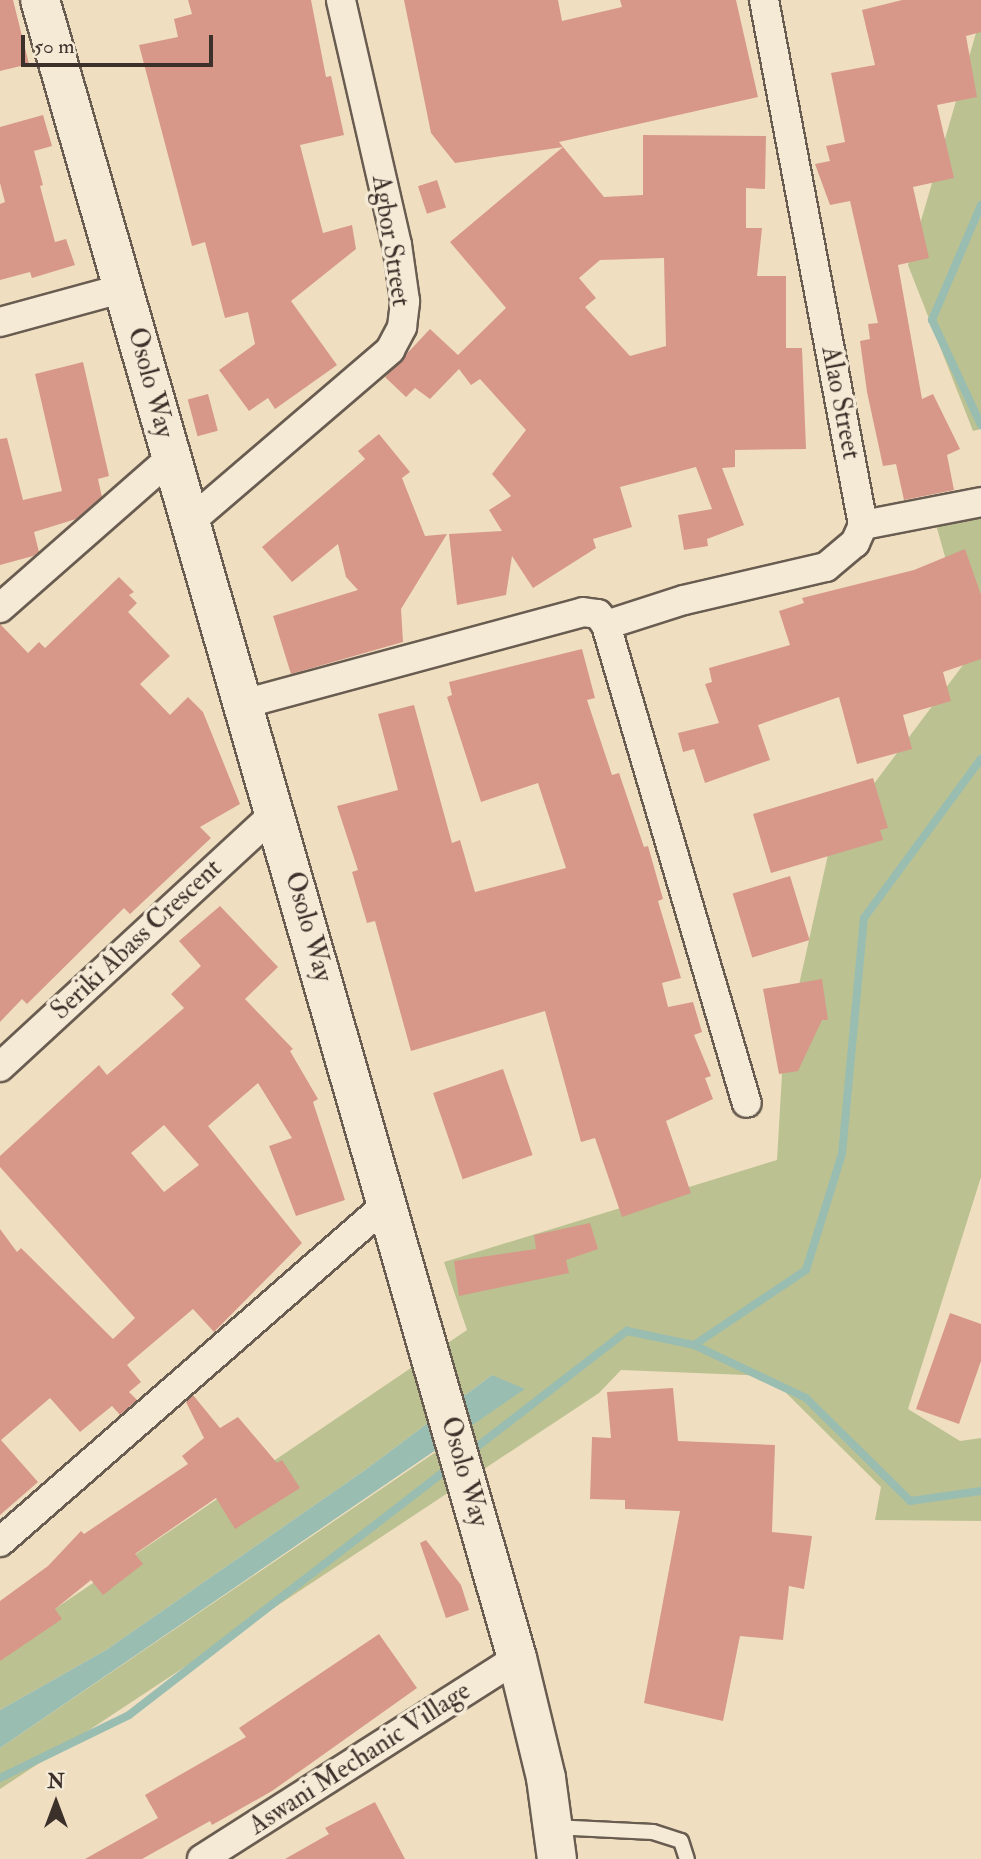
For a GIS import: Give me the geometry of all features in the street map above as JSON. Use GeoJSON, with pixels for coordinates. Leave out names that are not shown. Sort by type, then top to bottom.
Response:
{"type":"FeatureCollection","features":[{"type":"Feature","properties":{"kind":"main road","name":"Osolo Way"},"geometry":{"type":"LineString","coordinates":[[40,0],[171,458],[193,519],[243,704],[517,1658],[534,1720],[555,1843]]}},
{"type":"Feature","properties":{"kind":"street","name":"Agbor Street"},"geometry":{"type":"LineString","coordinates":[[193,519],[390,350],[402,327],[405,301],[397,245],[341,0]]}},
{"type":"Feature","properties":{"kind":"street","name":"Alao Street"},"geometry":{"type":"LineString","coordinates":[[764,0],[863,525]]}},
{"type":"Feature","properties":{"kind":"street"},"geometry":{"type":"LineString","coordinates":[[0,322],[124,288]]}},
{"type":"Feature","properties":{"kind":"street"},"geometry":{"type":"LineString","coordinates":[[0,608],[171,458]]}},
{"type":"Feature","properties":{"kind":"street"},"geometry":{"type":"LineString","coordinates":[[606,625],[684,600],[826,567],[855,543],[863,525],[979,502]]}},
{"type":"Feature","properties":{"kind":"street"},"geometry":{"type":"LineString","coordinates":[[243,704],[583,612],[598,614],[606,625],[747,1103]]}},
{"type":"Feature","properties":{"kind":"street","name":"Seriki Abass Crescent"},"geometry":{"type":"LineString","coordinates":[[0,1067],[275,813]]}},
{"type":"Feature","properties":{"kind":"street"},"geometry":{"type":"LineString","coordinates":[[0,1542],[387,1204]]}},
{"type":"Feature","properties":{"kind":"street","name":"Aswani Mechanic Village"},"geometry":{"type":"LineString","coordinates":[[202,1859],[517,1658]]}},
{"type":"Feature","properties":{"kind":"lane"},"geometry":{"type":"LineString","coordinates":[[555,1843],[653,1832],[681,1841],[687,1859]]}},
{"type":"Feature","properties":{"kind":"green space"},"geometry":{"type":"Polygon","coordinates":[[[981,16],[981,429],[973,431],[908,265],[981,16]]]}},
{"type":"Feature","properties":{"kind":"green space"},"geometry":{"type":"Polygon","coordinates":[[[976,487],[981,490],[981,1177],[908,1409],[960,1441],[981,1438],[981,1521],[875,1520],[881,1487],[769,1376],[621,1370],[599,1393],[0,1789],[0,1748],[449,1443],[492,1375],[365,1470],[106,1650],[0,1710],[0,1646],[467,1330],[444,1262],[777,1160],[783,1057],[831,841],[972,653],[928,496],[976,487]]]}},
{"type":"Feature","properties":{"kind":"water"},"geometry":{"type":"Polygon","coordinates":[[[492,1375],[525,1389],[0,1748],[0,1710],[106,1650],[365,1470],[492,1375]]]}},
{"type":"Feature","properties":{"kind":"building"},"geometry":{"type":"Polygon","coordinates":[[[0,0],[13,0],[29,64],[0,71],[0,0]]]}},
{"type":"Feature","properties":{"kind":"building"},"geometry":{"type":"Polygon","coordinates":[[[188,0],[311,0],[326,77],[331,76],[344,135],[300,145],[323,233],[352,225],[356,249],[291,301],[337,365],[275,409],[268,398],[249,411],[219,370],[255,344],[248,312],[225,318],[205,242],[192,246],[139,45],[178,37],[174,19],[192,14],[188,0]]]}},
{"type":"Feature","properties":{"kind":"building"},"geometry":{"type":"Polygon","coordinates":[[[404,0],[558,0],[562,21],[622,7],[620,0],[736,0],[758,97],[559,142],[563,147],[455,163],[431,133],[404,0]]]}},
{"type":"Feature","properties":{"kind":"building"},"geometry":{"type":"Polygon","coordinates":[[[902,0],[981,0],[981,32],[966,36],[977,97],[937,105],[954,178],[913,187],[929,258],[898,265],[922,399],[933,394],[960,449],[947,455],[954,490],[904,500],[896,464],[883,466],[867,392],[860,341],[870,339],[868,324],[878,323],[850,201],[830,205],[815,164],[830,161],[826,146],[845,142],[831,73],[875,65],[862,10],[902,0]]]}},
{"type":"Feature","properties":{"kind":"building"},"geometry":{"type":"Polygon","coordinates":[[[43,115],[52,146],[34,151],[43,185],[40,186],[55,242],[66,239],[75,265],[32,278],[30,272],[0,280],[0,204],[5,202],[0,183],[0,127],[43,115]]]}},
{"type":"Feature","properties":{"kind":"building"},"geometry":{"type":"Polygon","coordinates":[[[643,135],[766,136],[765,189],[746,188],[746,228],[762,228],[757,276],[786,276],[786,348],[802,348],[806,449],[735,450],[735,467],[722,468],[744,525],[707,539],[708,546],[684,550],[678,515],[712,509],[696,467],[620,487],[632,527],[593,539],[596,548],[533,588],[512,556],[506,595],[457,605],[449,534],[502,531],[489,510],[511,496],[492,474],[526,430],[480,379],[471,385],[459,369],[430,399],[415,388],[406,397],[385,377],[430,329],[458,355],[506,308],[450,242],[563,147],[604,197],[643,195],[643,135]],[[664,258],[600,260],[579,278],[596,298],[585,307],[630,356],[666,346],[664,258]]]}},
{"type":"Feature","properties":{"kind":"building"},"geometry":{"type":"Polygon","coordinates":[[[437,180],[446,208],[427,214],[418,186],[437,180]]]}},
{"type":"Feature","properties":{"kind":"building"},"geometry":{"type":"Polygon","coordinates":[[[83,362],[109,476],[98,479],[102,497],[76,519],[34,532],[39,552],[33,556],[0,565],[0,439],[7,438],[23,500],[62,491],[35,374],[83,362]]]}},
{"type":"Feature","properties":{"kind":"building"},"geometry":{"type":"Polygon","coordinates":[[[208,394],[218,431],[198,436],[188,399],[208,394]]]}},
{"type":"Feature","properties":{"kind":"building"},"geometry":{"type":"Polygon","coordinates":[[[379,434],[410,472],[402,478],[425,536],[447,534],[401,609],[403,642],[291,674],[273,616],[358,590],[346,577],[338,544],[292,582],[262,547],[365,459],[358,451],[379,434]]]}},
{"type":"Feature","properties":{"kind":"building"},"geometry":{"type":"Polygon","coordinates":[[[965,549],[981,595],[981,659],[943,672],[951,701],[903,715],[912,749],[857,764],[839,697],[758,725],[770,760],[705,783],[694,749],[683,752],[678,733],[719,723],[705,684],[712,682],[709,668],[790,645],[779,611],[804,603],[802,598],[914,570],[965,549]]]}},
{"type":"Feature","properties":{"kind":"building"},"geometry":{"type":"Polygon","coordinates":[[[119,577],[134,592],[129,595],[137,603],[128,612],[170,656],[140,684],[170,715],[188,697],[203,712],[240,804],[200,827],[211,838],[130,914],[124,908],[27,1004],[22,999],[0,1022],[0,624],[28,653],[39,642],[45,648],[119,577]]]}},
{"type":"Feature","properties":{"kind":"building"},"geometry":{"type":"Polygon","coordinates":[[[582,649],[595,698],[587,700],[612,775],[619,773],[644,847],[648,846],[663,899],[658,901],[681,978],[662,983],[668,1007],[693,1002],[702,1032],[694,1035],[711,1076],[705,1078],[713,1099],[666,1121],[691,1193],[622,1217],[595,1138],[581,1142],[545,1011],[411,1051],[375,921],[367,923],[352,872],[358,870],[337,806],[398,790],[378,714],[414,705],[452,843],[460,840],[475,892],[566,868],[538,783],[481,802],[447,697],[452,695],[449,682],[582,649]]]}},
{"type":"Feature","properties":{"kind":"building"},"geometry":{"type":"Polygon","coordinates":[[[873,778],[888,828],[880,830],[883,840],[771,873],[753,814],[873,778]]]}},
{"type":"Feature","properties":{"kind":"building"},"geometry":{"type":"Polygon","coordinates":[[[790,876],[810,940],[752,958],[733,894],[790,876]]]}},
{"type":"Feature","properties":{"kind":"building"},"geometry":{"type":"Polygon","coordinates":[[[220,906],[278,967],[245,999],[293,1049],[290,1051],[318,1099],[313,1102],[345,1200],[296,1216],[269,1146],[292,1138],[258,1083],[208,1126],[302,1243],[214,1332],[193,1309],[127,1365],[141,1382],[129,1392],[137,1400],[120,1415],[112,1406],[80,1432],[50,1398],[1,1440],[38,1482],[0,1515],[0,1229],[17,1252],[21,1248],[113,1339],[135,1318],[0,1167],[0,1156],[99,1065],[107,1075],[184,1008],[171,994],[201,966],[179,941],[220,906]],[[164,1125],[131,1153],[164,1192],[199,1165],[164,1125]]]}},
{"type":"Feature","properties":{"kind":"building"},"geometry":{"type":"Polygon","coordinates":[[[822,979],[828,1020],[822,1020],[798,1071],[779,1074],[763,989],[822,979]]]}},
{"type":"Feature","properties":{"kind":"building"},"geometry":{"type":"Polygon","coordinates":[[[503,1069],[533,1155],[463,1179],[433,1093],[503,1069]]]}},
{"type":"Feature","properties":{"kind":"building"},"geometry":{"type":"Polygon","coordinates":[[[590,1223],[598,1249],[566,1260],[569,1273],[459,1296],[454,1261],[536,1249],[534,1235],[590,1223]]]}},
{"type":"Feature","properties":{"kind":"building"},"geometry":{"type":"Polygon","coordinates":[[[950,1313],[981,1324],[981,1361],[959,1424],[916,1409],[950,1313]]]}},
{"type":"Feature","properties":{"kind":"building"},"geometry":{"type":"Polygon","coordinates":[[[673,1388],[678,1441],[775,1445],[772,1532],[812,1536],[804,1589],[789,1586],[783,1640],[740,1636],[723,1721],[644,1703],[680,1511],[625,1509],[625,1500],[590,1499],[592,1437],[611,1438],[607,1392],[673,1388]]]}},
{"type":"Feature","properties":{"kind":"building"},"geometry":{"type":"Polygon","coordinates":[[[193,1395],[220,1428],[238,1417],[277,1463],[282,1460],[300,1488],[235,1529],[216,1498],[135,1554],[143,1564],[103,1595],[91,1580],[55,1609],[62,1619],[0,1661],[0,1601],[48,1566],[81,1531],[84,1534],[188,1464],[182,1456],[204,1438],[186,1402],[193,1395]]]}},
{"type":"Feature","properties":{"kind":"building"},"geometry":{"type":"Polygon","coordinates":[[[426,1540],[461,1585],[469,1610],[446,1618],[420,1543],[426,1540]]]}},
{"type":"Feature","properties":{"kind":"building"},"geometry":{"type":"Polygon","coordinates":[[[379,1634],[417,1688],[272,1791],[212,1825],[210,1821],[142,1859],[85,1859],[158,1818],[145,1795],[246,1737],[239,1728],[379,1634]]]}},
{"type":"Feature","properties":{"kind":"building"},"geometry":{"type":"Polygon","coordinates":[[[375,1802],[405,1859],[285,1859],[329,1834],[325,1828],[375,1802]]]}},
{"type":"Feature","properties":{"kind":"waterway"},"geometry":{"type":"LineString","coordinates":[[981,205],[932,320],[981,425]]}},
{"type":"Feature","properties":{"kind":"waterway"},"geometry":{"type":"LineString","coordinates":[[694,1345],[806,1270],[842,1154],[864,918],[981,759]]}},
{"type":"Feature","properties":{"kind":"waterway"},"geometry":{"type":"LineString","coordinates":[[469,1453],[627,1331],[694,1345],[806,1398],[910,1501],[981,1491]]}},
{"type":"Feature","properties":{"kind":"waterway"},"geometry":{"type":"LineString","coordinates":[[0,1778],[129,1715],[450,1467]]}}]}
